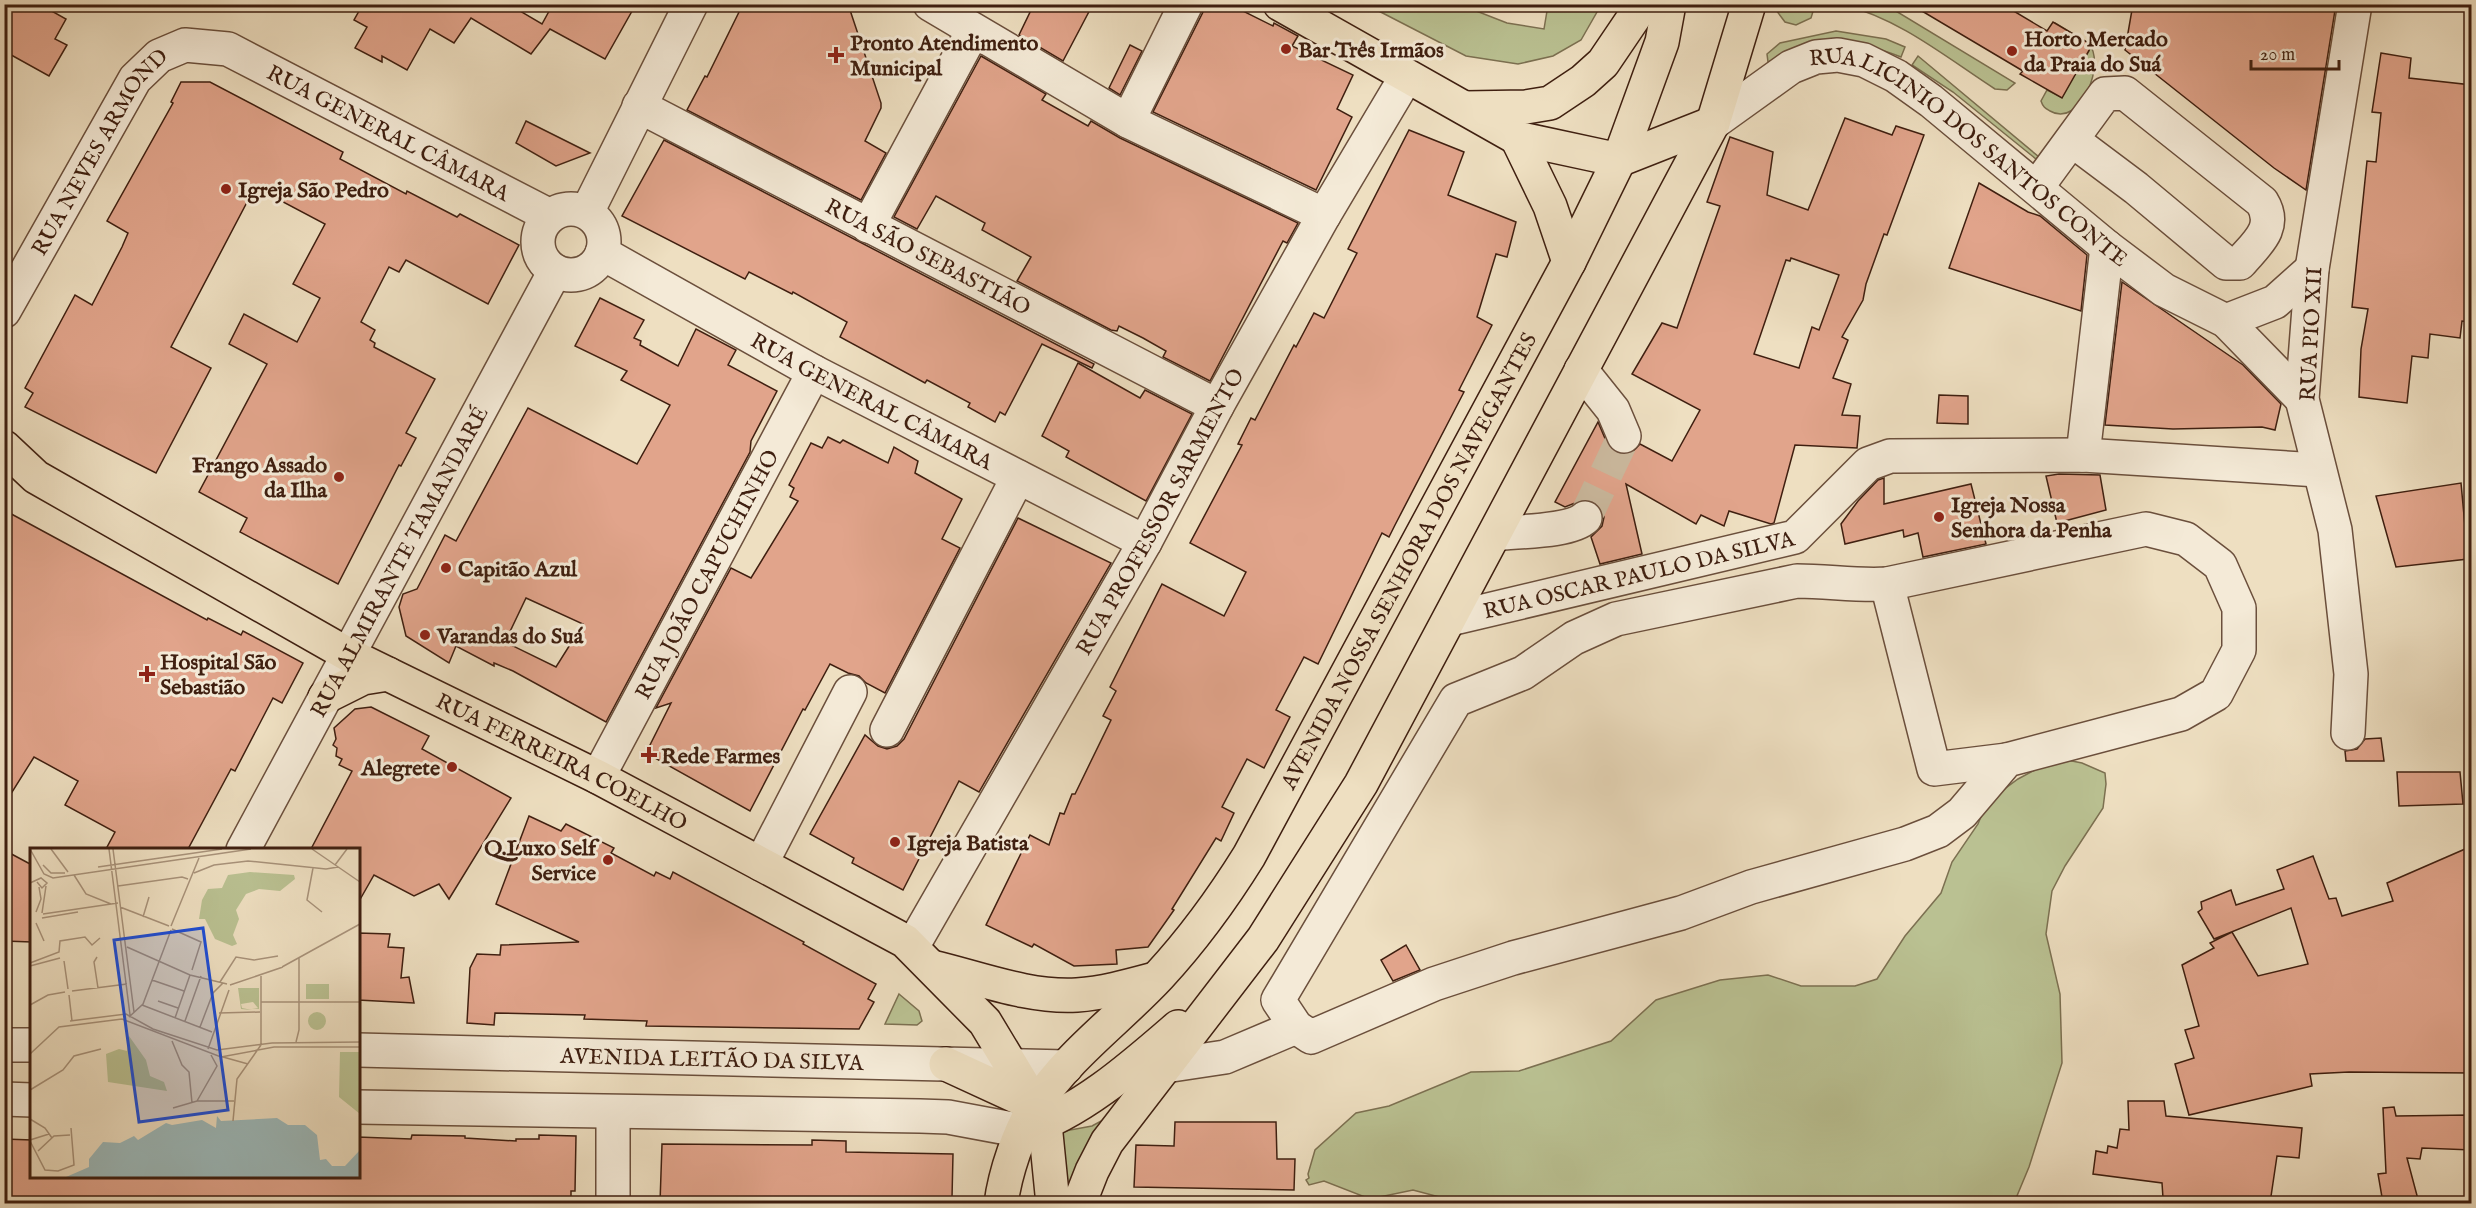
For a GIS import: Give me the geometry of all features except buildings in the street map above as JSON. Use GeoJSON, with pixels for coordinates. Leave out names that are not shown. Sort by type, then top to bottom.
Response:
{"type":"FeatureCollection","features":[{"type":"Feature","properties":{"kind":"main road"},"geometry":{"type":"LineString","coordinates":[[1280,4],[1517,138],[1619,160],[1713,123]]}},
{"type":"Feature","properties":{"kind":"main road"},"geometry":{"type":"LineString","coordinates":[[1463,108],[1526,107],[1550,103],[1583,81],[1603,63],[1643,4]]}},
{"type":"Feature","properties":{"kind":"main road","name":"AVENIDA NOSSA SENHORA DOS NAVEGANTES"},"geometry":{"type":"LineString","coordinates":[[1002,1203],[1005,1180],[1034,1120],[1066,1068],[1156,979],[1215,911],[1249,856],[1569,262],[1619,160],[1662,42],[1669,4]]}},
{"type":"Feature","properties":{"kind":"main road"},"geometry":{"type":"LineString","coordinates":[[1079,1203],[1107,1142],[1263,939],[1361,784],[1713,123],[1749,4]]}},
{"type":"Feature","properties":{"kind":"main road"},"geometry":{"type":"LineString","coordinates":[[1517,138],[1536,173],[1550,206],[1569,262]]}},
{"type":"Feature","properties":{"kind":"main road","name":"RUA FERREIRA COELHO"},"geometry":{"type":"LineString","coordinates":[[4,447],[36,477],[347,654],[598,777],[905,941],[986,1022],[1011,1065],[1034,1120]]}},
{"type":"Feature","properties":{"kind":"main road","name":"RUA FERREIRA COELHO"},"geometry":{"type":"LineString","coordinates":[[4,469],[36,477]]}},
{"type":"Feature","properties":{"kind":"main road"},"geometry":{"type":"LineString","coordinates":[[325,697],[363,678],[388,674]]}},
{"type":"Feature","properties":{"kind":"main road"},"geometry":{"type":"LineString","coordinates":[[922,957],[1033,992],[1076,995],[1117,989],[1156,979]]}},
{"type":"Feature","properties":{"kind":"main road"},"geometry":{"type":"LineString","coordinates":[[1034,1120],[1073,1109],[1150,1051],[1230,983]]}},
{"type":"Feature","properties":{"kind":"main road"},"geometry":{"type":"LineString","coordinates":[[946,1064],[1034,1120],[1053,1203]]}},
{"type":"Feature","properties":{"kind":"street"},"geometry":{"type":"LineString","coordinates":[[586,212],[691,4]]}},
{"type":"Feature","properties":{"kind":"street"},"geometry":{"type":"LineString","coordinates":[[930,4],[1128,121],[1324,215]]}},
{"type":"Feature","properties":{"kind":"street"},"geometry":{"type":"LineString","coordinates":[[1128,121],[1186,4]]}},
{"type":"Feature","properties":{"kind":"street","name":"RUA PIO XII"},"geometry":{"type":"LineString","coordinates":[[2348,734],[2351,674],[2335,530],[2318,470],[2302,399],[2312,269],[2355,4]]}},
{"type":"Feature","properties":{"kind":"street"},"geometry":{"type":"LineString","coordinates":[[868,226],[974,31]]}},
{"type":"Feature","properties":{"kind":"street","name":"RUA NEVES ARMOND"},"geometry":{"type":"LineString","coordinates":[[4,311],[135,79],[159,56],[184,45],[228,49]]}},
{"type":"Feature","properties":{"kind":"street","name":"RUA GENERAL CÂMARA"},"geometry":{"type":"LineString","coordinates":[[228,49],[550,216]]}},
{"type":"Feature","properties":{"kind":"street","name":"RUA LICINIO DOS SANTOS CONTE"},"geometry":{"type":"LineString","coordinates":[[1713,123],[1791,68],[1816,57],[1838,55],[1864,60],[1896,76],[1931,101],[2107,247],[2164,290],[2226,321],[2302,399]]}},
{"type":"Feature","properties":{"kind":"street","name":"RUA PROFESSOR SARMENTO"},"geometry":{"type":"LineString","coordinates":[[922,957],[1217,406],[1324,215],[1406,76]]}},
{"type":"Feature","properties":{"kind":"street"},"geometry":{"type":"LineString","coordinates":[[2037,187],[2105,94],[2125,93],[2262,202],[2268,212],[2269,222],[2264,235],[2240,263],[2226,262],[2136,188],[2072,140]]}},
{"type":"Feature","properties":{"kind":"street","name":"RUA SÃO SEBASTIÃO"},"geometry":{"type":"LineString","coordinates":[[639,106],[1217,406]]}},
{"type":"Feature","properties":{"kind":"street"},"geometry":{"type":"LineString","coordinates":[[568,209],[586,212],[596,220],[602,230],[602,254],[588,271],[577,275],[566,275],[555,271],[545,263],[539,252],[540,232],[550,216],[568,209]]}},
{"type":"Feature","properties":{"kind":"street"},"geometry":{"type":"LineString","coordinates":[[2084,455],[2107,247]]}},
{"type":"Feature","properties":{"kind":"street","name":"RUA GENERAL CÂMARA"},"geometry":{"type":"LineString","coordinates":[[602,254],[814,372],[1145,542]]}},
{"type":"Feature","properties":{"kind":"street"},"geometry":{"type":"LineString","coordinates":[[2226,321],[2275,302],[2312,269]]}},
{"type":"Feature","properties":{"kind":"street","name":"RUA ALMIRANTE TAMANDARÉ"},"geometry":{"type":"LineString","coordinates":[[244,848],[555,271]]}},
{"type":"Feature","properties":{"kind":"street"},"geometry":{"type":"LineString","coordinates":[[1581,370],[1613,410],[1624,436]]}},
{"type":"Feature","properties":{"kind":"street","name":"RUA JOÃO CAPUCHINHO"},"geometry":{"type":"LineString","coordinates":[[598,777],[814,372]]}},
{"type":"Feature","properties":{"kind":"street","name":"RUA OSCAR PAULO DA SILVA"},"geometry":{"type":"LineString","coordinates":[[1450,619],[1795,537],[1868,464],[1890,456],[2084,455],[2318,470]]}},
{"type":"Feature","properties":{"kind":"street"},"geometry":{"type":"LineString","coordinates":[[886,730],[1018,477]]}},
{"type":"Feature","properties":{"kind":"street"},"geometry":{"type":"LineString","coordinates":[[1495,534],[1565,526],[1579,523],[1585,518]]}},
{"type":"Feature","properties":{"kind":"street"},"geometry":{"type":"LineString","coordinates":[[1887,584],[1934,769],[2007,760],[2181,714],[2216,694],[2239,650],[2239,608],[2220,565],[2186,539],[2146,529],[1887,584],[1860,586],[1827,581],[1797,581],[1616,619],[1574,638],[1523,673],[1456,700],[1278,1000],[1296,1027],[1311,1037],[1434,984],[1513,958],[1681,913],[1751,887],[1905,844],[1938,831],[1962,813],[2007,760]]}},
{"type":"Feature","properties":{"kind":"street"},"geometry":{"type":"LineString","coordinates":[[761,864],[850,692]]}},
{"type":"Feature","properties":{"kind":"street"},"geometry":{"type":"LineString","coordinates":[[1165,1066],[1225,1057],[1296,1027]]}},
{"type":"Feature","properties":{"kind":"street"},"geometry":{"type":"LineString","coordinates":[[4,1045],[30,1045]]}},
{"type":"Feature","properties":{"kind":"street","name":"AVENIDA LEITÃO DA SILVA"},"geometry":{"type":"LineString","coordinates":[[360,1050],[1066,1068]]}},
{"type":"Feature","properties":{"kind":"street"},"geometry":{"type":"LineString","coordinates":[[4,1099],[30,1100]]}},
{"type":"Feature","properties":{"kind":"street"},"geometry":{"type":"LineString","coordinates":[[360,1107],[1034,1120]]}},
{"type":"Feature","properties":{"kind":"street"},"geometry":{"type":"LineString","coordinates":[[613,1203],[614,1112]]}},
{"type":"Feature","properties":{"kind":"green space"},"geometry":{"type":"Polygon","coordinates":[[[1815,4],[1811,18],[1796,25],[1785,22],[1776,10],[1777,5],[1815,4]]]}},
{"type":"Feature","properties":{"kind":"green space"},"geometry":{"type":"Polygon","coordinates":[[[1367,5],[1461,5],[1507,23],[1544,29],[1548,5],[1601,5],[1581,40],[1553,56],[1518,64],[1466,56],[1367,5]]]}},
{"type":"Feature","properties":{"kind":"green space"},"geometry":{"type":"Polygon","coordinates":[[[1844,5],[1886,5],[2015,83],[2007,90],[1995,89],[1904,30],[1865,11],[1844,5]]]}},
{"type":"Feature","properties":{"kind":"green space"},"geometry":{"type":"Polygon","coordinates":[[[2055,23],[2088,43],[2093,52],[2094,64],[2088,90],[2081,102],[2072,110],[2061,114],[2050,111],[2043,106],[2041,101],[2047,90],[2061,97],[2089,51],[2052,25],[2055,23]]]}},
{"type":"Feature","properties":{"kind":"green space"},"geometry":{"type":"Polygon","coordinates":[[[1836,31],[1886,39],[1905,47],[1901,57],[1865,46],[1834,43],[1803,49],[1768,62],[1767,54],[1780,43],[1836,31]]]}},
{"type":"Feature","properties":{"kind":"green space"},"geometry":{"type":"Polygon","coordinates":[[[1918,56],[2039,157],[2036,159],[1953,92],[1912,65],[1918,56]]]}},
{"type":"Feature","properties":{"kind":"green space"},"geometry":{"type":"Polygon","coordinates":[[[2067,760],[2082,763],[2105,773],[2106,784],[2103,808],[2065,866],[2052,891],[2046,934],[2060,994],[2062,1063],[2029,1167],[2014,1203],[1453,1204],[1443,1198],[1413,1190],[1370,1199],[1324,1181],[1309,1185],[1306,1180],[1309,1178],[1308,1174],[1315,1150],[1356,1113],[1389,1106],[1471,1072],[1519,1071],[1611,1041],[1656,1000],[1720,980],[1768,975],[1801,986],[1855,986],[1877,979],[1905,936],[1941,893],[1952,862],[1978,824],[1987,802],[2018,779],[2048,763],[2067,760]]]}},
{"type":"Feature","properties":{"kind":"green space"},"geometry":{"type":"Polygon","coordinates":[[[899,994],[919,1011],[922,1021],[917,1025],[885,1024],[899,994]]]}},
{"type":"Feature","properties":{"kind":"green space"},"geometry":{"type":"Polygon","coordinates":[[[1114,1114],[1068,1201],[1059,1132],[1092,1126],[1114,1114]]]}},
{"type":"Feature","properties":{"kind":"tunnel"},"geometry":{"type":"LineString","coordinates":[[1585,518],[1624,436]]}},
{"type":"Feature","properties":{"kind":"place","name":"Bar Três Irmãos"},"geometry":{"type":"Point","coordinates":[1286,49]}},
{"type":"Feature","properties":{"kind":"place","name":"Horto Mercado da Praia do Suá"},"geometry":{"type":"Point","coordinates":[2012,51]}},
{"type":"Feature","properties":{"kind":"place","name":"Pronto Atendimento Municipal"},"geometry":{"type":"Point","coordinates":[836,55]}},
{"type":"Feature","properties":{"kind":"place","name":"Igreja São Pedro"},"geometry":{"type":"Point","coordinates":[226,189]}},
{"type":"Feature","properties":{"kind":"place","name":"Frango Assado da Ilha"},"geometry":{"type":"Point","coordinates":[339,477]}},
{"type":"Feature","properties":{"kind":"place","name":"Igreja Nossa Senhora da Penha"},"geometry":{"type":"Point","coordinates":[1939,517]}},
{"type":"Feature","properties":{"kind":"place","name":"Capitão Azul"},"geometry":{"type":"Point","coordinates":[446,568]}},
{"type":"Feature","properties":{"kind":"place","name":"Varandas do Suá"},"geometry":{"type":"Point","coordinates":[425,635]}},
{"type":"Feature","properties":{"kind":"place","name":"Hospital São Sebastião"},"geometry":{"type":"Point","coordinates":[147,674]}},
{"type":"Feature","properties":{"kind":"place","name":"Rede Farmes"},"geometry":{"type":"Point","coordinates":[649,755]}},
{"type":"Feature","properties":{"kind":"place","name":"Alegrete"},"geometry":{"type":"Point","coordinates":[452,767]}},
{"type":"Feature","properties":{"kind":"place","name":"Igreja Batista"},"geometry":{"type":"Point","coordinates":[895,842]}},
{"type":"Feature","properties":{"kind":"place","name":"Q.Luxo Self Service"},"geometry":{"type":"Point","coordinates":[608,860]}}]}
